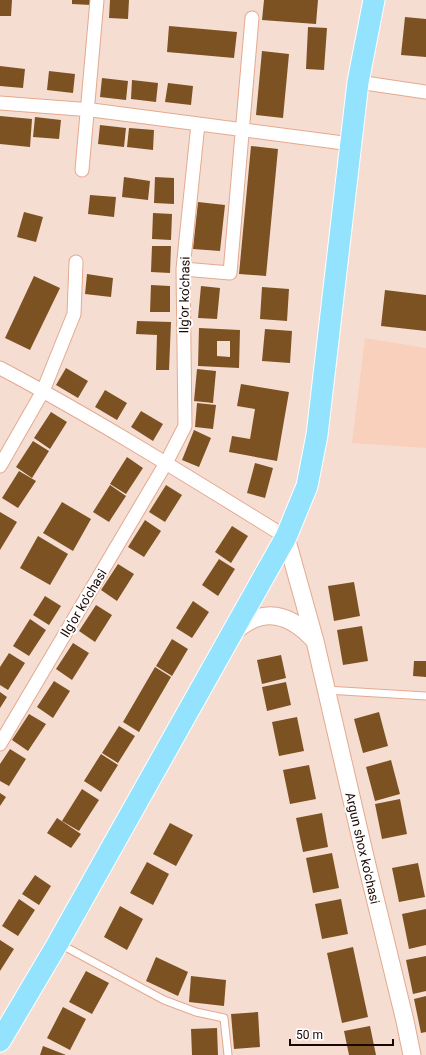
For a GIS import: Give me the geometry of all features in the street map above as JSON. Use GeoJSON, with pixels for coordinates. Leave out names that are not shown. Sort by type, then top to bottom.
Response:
{"type":"FeatureCollection","features":[{"type":"Feature","properties":{"kind":"main road"},"geometry":{"type":"LineString","coordinates":[[358,82],[359,0]]}},
{"type":"Feature","properties":{"kind":"main road"},"geometry":{"type":"LineString","coordinates":[[0,1041],[58,943],[286,537],[307,486],[317,435],[358,82],[374,0]]}},
{"type":"Feature","properties":{"kind":"street"},"geometry":{"type":"LineString","coordinates":[[82,170],[97,0]]}},
{"type":"Feature","properties":{"kind":"street"},"geometry":{"type":"LineString","coordinates":[[182,269],[230,273],[252,18]]}},
{"type":"Feature","properties":{"kind":"street"},"geometry":{"type":"LineString","coordinates":[[358,82],[426,92]]}},
{"type":"Feature","properties":{"kind":"street"},"geometry":{"type":"LineString","coordinates":[[0,103],[87,110],[351,144]]}},
{"type":"Feature","properties":{"kind":"street","name":"Ilg'or ko'chasi"},"geometry":{"type":"LineString","coordinates":[[0,744],[166,463],[185,426],[182,269],[198,124]]}},
{"type":"Feature","properties":{"kind":"street"},"geometry":{"type":"LineString","coordinates":[[0,466],[43,391],[74,314],[76,262]]}},
{"type":"Feature","properties":{"kind":"street"},"geometry":{"type":"LineString","coordinates":[[0,368],[43,391],[166,463],[286,537]]}},
{"type":"Feature","properties":{"kind":"street","name":"Argun shox ko'chasi"},"geometry":{"type":"LineString","coordinates":[[286,537],[315,641],[412,1055]]}},
{"type":"Feature","properties":{"kind":"street"},"geometry":{"type":"LineString","coordinates":[[231,635],[244,623],[257,617],[277,616],[288,619],[298,625],[315,641]]}},
{"type":"Feature","properties":{"kind":"lane"},"geometry":{"type":"LineString","coordinates":[[326,690],[426,696]]}},
{"type":"Feature","properties":{"kind":"lane"},"geometry":{"type":"LineString","coordinates":[[58,943],[164,1000],[196,1012],[224,1018],[228,1055]]}},
{"type":"Feature","properties":{"kind":"shaded area"},"geometry":{"type":"Polygon","coordinates":[[[365,338],[426,348],[426,448],[352,443],[365,338]]]}},
{"type":"Feature","properties":{"kind":"building"},"geometry":{"type":"Polygon","coordinates":[[[0,0],[12,0],[11,16],[0,16],[0,0]]]}},
{"type":"Feature","properties":{"kind":"building"},"geometry":{"type":"Polygon","coordinates":[[[72,0],[91,0],[91,5],[72,4],[72,0]]]}},
{"type":"Feature","properties":{"kind":"building"},"geometry":{"type":"Polygon","coordinates":[[[110,0],[129,0],[128,19],[109,18],[110,0]]]}},
{"type":"Feature","properties":{"kind":"building"},"geometry":{"type":"Polygon","coordinates":[[[264,0],[318,0],[316,24],[262,20],[264,0]]]}},
{"type":"Feature","properties":{"kind":"building"},"geometry":{"type":"Polygon","coordinates":[[[405,17],[426,19],[426,57],[401,55],[405,17]]]}},
{"type":"Feature","properties":{"kind":"building"},"geometry":{"type":"Polygon","coordinates":[[[169,26],[237,32],[234,58],[167,52],[169,26]]]}},
{"type":"Feature","properties":{"kind":"building"},"geometry":{"type":"Polygon","coordinates":[[[308,27],[327,28],[324,70],[306,69],[308,27]]]}},
{"type":"Feature","properties":{"kind":"building"},"geometry":{"type":"Polygon","coordinates":[[[262,51],[289,54],[283,118],[256,115],[262,51]]]}},
{"type":"Feature","properties":{"kind":"building"},"geometry":{"type":"Polygon","coordinates":[[[0,66],[25,69],[23,88],[0,86],[0,66]]]}},
{"type":"Feature","properties":{"kind":"building"},"geometry":{"type":"Polygon","coordinates":[[[49,71],[75,74],[73,93],[47,90],[49,71]]]}},
{"type":"Feature","properties":{"kind":"building"},"geometry":{"type":"Polygon","coordinates":[[[102,78],[128,81],[126,100],[100,97],[102,78]]]}},
{"type":"Feature","properties":{"kind":"building"},"geometry":{"type":"Polygon","coordinates":[[[132,80],[158,83],[156,102],[131,99],[132,80]]]}},
{"type":"Feature","properties":{"kind":"building"},"geometry":{"type":"Polygon","coordinates":[[[168,83],[193,86],[191,105],[165,102],[168,83]]]}},
{"type":"Feature","properties":{"kind":"building"},"geometry":{"type":"Polygon","coordinates":[[[0,116],[32,119],[30,147],[0,144],[0,116]]]}},
{"type":"Feature","properties":{"kind":"building"},"geometry":{"type":"Polygon","coordinates":[[[35,117],[61,120],[59,139],[33,137],[35,117]]]}},
{"type":"Feature","properties":{"kind":"building"},"geometry":{"type":"Polygon","coordinates":[[[100,125],[126,128],[124,147],[98,144],[100,125]]]}},
{"type":"Feature","properties":{"kind":"building"},"geometry":{"type":"Polygon","coordinates":[[[129,128],[154,130],[153,150],[127,147],[129,128]]]}},
{"type":"Feature","properties":{"kind":"building"},"geometry":{"type":"Polygon","coordinates":[[[251,146],[278,149],[266,276],[239,274],[251,146]]]}},
{"type":"Feature","properties":{"kind":"building"},"geometry":{"type":"Polygon","coordinates":[[[124,177],[150,181],[148,200],[122,197],[124,177]]]}},
{"type":"Feature","properties":{"kind":"building"},"geometry":{"type":"Polygon","coordinates":[[[155,177],[174,178],[174,204],[154,203],[155,177]]]}},
{"type":"Feature","properties":{"kind":"building"},"geometry":{"type":"Polygon","coordinates":[[[90,195],[116,197],[114,217],[88,214],[90,195]]]}},
{"type":"Feature","properties":{"kind":"building"},"geometry":{"type":"Polygon","coordinates":[[[198,202],[225,205],[220,251],[193,249],[198,202]]]}},
{"type":"Feature","properties":{"kind":"building"},"geometry":{"type":"Polygon","coordinates":[[[24,212],[43,217],[36,242],[17,237],[24,212]]]}},
{"type":"Feature","properties":{"kind":"building"},"geometry":{"type":"Polygon","coordinates":[[[153,213],[172,214],[171,240],[152,239],[153,213]]]}},
{"type":"Feature","properties":{"kind":"building"},"geometry":{"type":"Polygon","coordinates":[[[152,246],[171,246],[170,273],[151,272],[152,246]]]}},
{"type":"Feature","properties":{"kind":"building"},"geometry":{"type":"Polygon","coordinates":[[[87,274],[113,278],[111,297],[85,294],[87,274]]]}},
{"type":"Feature","properties":{"kind":"building"},"geometry":{"type":"Polygon","coordinates":[[[34,276],[60,288],[30,350],[5,338],[34,276]]]}},
{"type":"Feature","properties":{"kind":"building"},"geometry":{"type":"Polygon","coordinates":[[[151,285],[170,286],[170,312],[150,312],[151,285]]]}},
{"type":"Feature","properties":{"kind":"building"},"geometry":{"type":"Polygon","coordinates":[[[201,286],[220,288],[217,319],[198,318],[201,286]]]}},
{"type":"Feature","properties":{"kind":"building"},"geometry":{"type":"Polygon","coordinates":[[[262,287],[289,289],[287,321],[260,319],[262,287]]]}},
{"type":"Feature","properties":{"kind":"building"},"geometry":{"type":"Polygon","coordinates":[[[385,290],[426,295],[426,331],[381,326],[385,290]]]}},
{"type":"Feature","properties":{"kind":"building"},"geometry":{"type":"Polygon","coordinates":[[[137,321],[171,322],[169,370],[156,370],[157,335],[136,334],[137,321]]]}},
{"type":"Feature","properties":{"kind":"building"},"geometry":{"type":"Polygon","coordinates":[[[199,328],[240,330],[239,368],[198,366],[199,328]],[[217,341],[217,356],[230,357],[230,341],[217,341]]]}},
{"type":"Feature","properties":{"kind":"building"},"geometry":{"type":"Polygon","coordinates":[[[265,329],[292,331],[290,363],[262,361],[265,329]]]}},
{"type":"Feature","properties":{"kind":"building"},"geometry":{"type":"Polygon","coordinates":[[[66,368],[88,381],[78,398],[56,385],[66,368]]]}},
{"type":"Feature","properties":{"kind":"building"},"geometry":{"type":"Polygon","coordinates":[[[197,369],[216,371],[213,403],[194,401],[197,369]]]}},
{"type":"Feature","properties":{"kind":"building"},"geometry":{"type":"Polygon","coordinates":[[[241,384],[289,392],[277,461],[229,452],[232,436],[250,439],[255,409],[237,406],[241,384]]]}},
{"type":"Feature","properties":{"kind":"building"},"geometry":{"type":"Polygon","coordinates":[[[105,390],[127,403],[117,420],[95,407],[105,390]]]}},
{"type":"Feature","properties":{"kind":"building"},"geometry":{"type":"Polygon","coordinates":[[[197,403],[216,405],[213,429],[195,427],[197,403]]]}},
{"type":"Feature","properties":{"kind":"building"},"geometry":{"type":"Polygon","coordinates":[[[141,411],[163,424],[153,441],[131,427],[141,411]]]}},
{"type":"Feature","properties":{"kind":"building"},"geometry":{"type":"Polygon","coordinates":[[[51,412],[67,422],[50,449],[34,438],[51,412]]]}},
{"type":"Feature","properties":{"kind":"building"},"geometry":{"type":"Polygon","coordinates":[[[194,430],[211,438],[199,467],[182,460],[194,430]]]}},
{"type":"Feature","properties":{"kind":"building"},"geometry":{"type":"Polygon","coordinates":[[[33,441],[49,451],[32,478],[16,467],[33,441]]]}},
{"type":"Feature","properties":{"kind":"building"},"geometry":{"type":"Polygon","coordinates":[[[127,457],[143,468],[126,494],[110,484],[127,457]]]}},
{"type":"Feature","properties":{"kind":"building"},"geometry":{"type":"Polygon","coordinates":[[[255,463],[273,468],[265,498],[247,493],[255,463]]]}},
{"type":"Feature","properties":{"kind":"building"},"geometry":{"type":"Polygon","coordinates":[[[19,471],[36,481],[18,508],[2,498],[19,471]]]}},
{"type":"Feature","properties":{"kind":"building"},"geometry":{"type":"Polygon","coordinates":[[[110,485],[126,496],[109,522],[93,512],[110,485]]]}},
{"type":"Feature","properties":{"kind":"building"},"geometry":{"type":"Polygon","coordinates":[[[166,485],[182,495],[165,522],[149,512],[166,485]]]}},
{"type":"Feature","properties":{"kind":"building"},"geometry":{"type":"Polygon","coordinates":[[[62,502],[91,519],[73,551],[43,533],[62,502]]]}},
{"type":"Feature","properties":{"kind":"building"},"geometry":{"type":"Polygon","coordinates":[[[0,512],[17,522],[0,550],[0,512]]]}},
{"type":"Feature","properties":{"kind":"building"},"geometry":{"type":"Polygon","coordinates":[[[145,520],[161,531],[144,557],[128,547],[145,520]]]}},
{"type":"Feature","properties":{"kind":"building"},"geometry":{"type":"Polygon","coordinates":[[[232,526],[248,536],[231,563],[215,552],[232,526]]]}},
{"type":"Feature","properties":{"kind":"building"},"geometry":{"type":"Polygon","coordinates":[[[38,536],[68,554],[50,585],[20,568],[38,536]]]}},
{"type":"Feature","properties":{"kind":"building"},"geometry":{"type":"Polygon","coordinates":[[[219,559],[235,569],[218,596],[202,585],[219,559]]]}},
{"type":"Feature","properties":{"kind":"building"},"geometry":{"type":"Polygon","coordinates":[[[118,564],[134,574],[117,601],[101,590],[118,564]]]}},
{"type":"Feature","properties":{"kind":"building"},"geometry":{"type":"Polygon","coordinates":[[[354,582],[360,616],[334,621],[328,586],[354,582]]]}},
{"type":"Feature","properties":{"kind":"building"},"geometry":{"type":"Polygon","coordinates":[[[45,596],[61,606],[49,625],[33,615],[45,596]]]}},
{"type":"Feature","properties":{"kind":"building"},"geometry":{"type":"Polygon","coordinates":[[[193,601],[209,612],[192,638],[176,628],[193,601]]]}},
{"type":"Feature","properties":{"kind":"building"},"geometry":{"type":"Polygon","coordinates":[[[96,605],[112,615],[95,642],[79,631],[96,605]]]}},
{"type":"Feature","properties":{"kind":"building"},"geometry":{"type":"Polygon","coordinates":[[[30,619],[46,630],[29,656],[13,646],[30,619]]]}},
{"type":"Feature","properties":{"kind":"building"},"geometry":{"type":"Polygon","coordinates":[[[362,626],[368,661],[343,665],[337,630],[362,626]]]}},
{"type":"Feature","properties":{"kind":"building"},"geometry":{"type":"Polygon","coordinates":[[[172,639],[188,649],[172,676],[156,666],[172,639]]]}},
{"type":"Feature","properties":{"kind":"building"},"geometry":{"type":"Polygon","coordinates":[[[73,643],[89,653],[72,680],[56,669],[73,643]]]}},
{"type":"Feature","properties":{"kind":"building"},"geometry":{"type":"Polygon","coordinates":[[[9,653],[25,663],[8,690],[0,685],[0,667],[9,653]]]}},
{"type":"Feature","properties":{"kind":"building"},"geometry":{"type":"Polygon","coordinates":[[[281,655],[286,678],[262,684],[257,660],[281,655]]]}},
{"type":"Feature","properties":{"kind":"building"},"geometry":{"type":"Polygon","coordinates":[[[414,661],[426,661],[426,677],[413,676],[414,661]]]}},
{"type":"Feature","properties":{"kind":"building"},"geometry":{"type":"Polygon","coordinates":[[[155,667],[171,677],[139,732],[123,722],[155,667]]]}},
{"type":"Feature","properties":{"kind":"building"},"geometry":{"type":"Polygon","coordinates":[[[54,681],[70,691],[53,718],[37,707],[54,681]]]}},
{"type":"Feature","properties":{"kind":"building"},"geometry":{"type":"Polygon","coordinates":[[[286,682],[291,705],[267,711],[262,687],[286,682]]]}},
{"type":"Feature","properties":{"kind":"building"},"geometry":{"type":"Polygon","coordinates":[[[0,692],[7,697],[0,708],[0,692]]]}},
{"type":"Feature","properties":{"kind":"building"},"geometry":{"type":"Polygon","coordinates":[[[379,712],[388,746],[363,753],[354,719],[379,712]]]}},
{"type":"Feature","properties":{"kind":"building"},"geometry":{"type":"Polygon","coordinates":[[[29,714],[46,724],[28,751],[12,740],[29,714]]]}},
{"type":"Feature","properties":{"kind":"building"},"geometry":{"type":"Polygon","coordinates":[[[297,717],[304,751],[279,756],[272,722],[297,717]]]}},
{"type":"Feature","properties":{"kind":"building"},"geometry":{"type":"Polygon","coordinates":[[[119,726],[135,736],[118,763],[102,753],[119,726]]]}},
{"type":"Feature","properties":{"kind":"building"},"geometry":{"type":"Polygon","coordinates":[[[10,749],[26,759],[9,786],[0,781],[0,764],[10,749]]]}},
{"type":"Feature","properties":{"kind":"building"},"geometry":{"type":"Polygon","coordinates":[[[101,754],[118,765],[101,792],[84,781],[101,754]]]}},
{"type":"Feature","properties":{"kind":"building"},"geometry":{"type":"Polygon","coordinates":[[[391,760],[400,794],[375,801],[366,767],[391,760]]]}},
{"type":"Feature","properties":{"kind":"building"},"geometry":{"type":"Polygon","coordinates":[[[309,765],[316,799],[290,804],[283,770],[309,765]]]}},
{"type":"Feature","properties":{"kind":"building"},"geometry":{"type":"Polygon","coordinates":[[[82,789],[99,800],[79,831],[62,821],[82,789]]]}},
{"type":"Feature","properties":{"kind":"building"},"geometry":{"type":"Polygon","coordinates":[[[0,793],[6,797],[0,806],[0,793]]]}},
{"type":"Feature","properties":{"kind":"building"},"geometry":{"type":"Polygon","coordinates":[[[400,799],[407,834],[382,839],[375,804],[400,799]]]}},
{"type":"Feature","properties":{"kind":"building"},"geometry":{"type":"Polygon","coordinates":[[[322,813],[328,847],[303,852],[296,818],[322,813]]]}},
{"type":"Feature","properties":{"kind":"building"},"geometry":{"type":"Polygon","coordinates":[[[57,818],[81,834],[71,848],[47,833],[57,818]]]}},
{"type":"Feature","properties":{"kind":"building"},"geometry":{"type":"Polygon","coordinates":[[[170,823],[193,835],[176,866],[153,854],[170,823]]]}},
{"type":"Feature","properties":{"kind":"building"},"geometry":{"type":"Polygon","coordinates":[[[332,853],[339,888],[313,893],[306,858],[332,853]]]}},
{"type":"Feature","properties":{"kind":"building"},"geometry":{"type":"Polygon","coordinates":[[[147,862],[169,874],[153,905],[130,893],[147,862]]]}},
{"type":"Feature","properties":{"kind":"building"},"geometry":{"type":"Polygon","coordinates":[[[418,863],[425,897],[399,902],[392,868],[418,863]]]}},
{"type":"Feature","properties":{"kind":"building"},"geometry":{"type":"Polygon","coordinates":[[[35,875],[51,886],[39,905],[22,894],[35,875]]]}},
{"type":"Feature","properties":{"kind":"building"},"geometry":{"type":"Polygon","coordinates":[[[19,899],[35,910],[18,936],[2,926],[19,899]]]}},
{"type":"Feature","properties":{"kind":"building"},"geometry":{"type":"Polygon","coordinates":[[[341,899],[348,934],[322,939],[315,904],[341,899]]]}},
{"type":"Feature","properties":{"kind":"building"},"geometry":{"type":"Polygon","coordinates":[[[120,906],[143,919],[127,950],[104,937],[120,906]]]}},
{"type":"Feature","properties":{"kind":"building"},"geometry":{"type":"Polygon","coordinates":[[[426,909],[426,945],[409,949],[402,914],[426,909]]]}},
{"type":"Feature","properties":{"kind":"building"},"geometry":{"type":"Polygon","coordinates":[[[0,940],[14,949],[0,971],[0,940]]]}},
{"type":"Feature","properties":{"kind":"building"},"geometry":{"type":"Polygon","coordinates":[[[353,947],[368,1017],[342,1023],[327,953],[353,947]]]}},
{"type":"Feature","properties":{"kind":"building"},"geometry":{"type":"Polygon","coordinates":[[[426,956],[426,991],[413,994],[406,960],[426,956]]]}},
{"type":"Feature","properties":{"kind":"building"},"geometry":{"type":"Polygon","coordinates":[[[156,957],[188,972],[178,996],[146,981],[156,957]]]}},
{"type":"Feature","properties":{"kind":"building"},"geometry":{"type":"Polygon","coordinates":[[[86,971],[109,983],[92,1014],[69,1002],[86,971]]]}},
{"type":"Feature","properties":{"kind":"building"},"geometry":{"type":"Polygon","coordinates":[[[191,976],[226,980],[224,1006],[189,1002],[191,976]]]}},
{"type":"Feature","properties":{"kind":"building"},"geometry":{"type":"Polygon","coordinates":[[[426,996],[426,1032],[421,1033],[414,999],[426,996]]]}},
{"type":"Feature","properties":{"kind":"building"},"geometry":{"type":"Polygon","coordinates":[[[63,1007],[86,1019],[70,1050],[47,1038],[63,1007]]]}},
{"type":"Feature","properties":{"kind":"building"},"geometry":{"type":"Polygon","coordinates":[[[258,1012],[260,1047],[234,1049],[231,1014],[258,1012]]]}},
{"type":"Feature","properties":{"kind":"building"},"geometry":{"type":"Polygon","coordinates":[[[370,1026],[376,1055],[349,1055],[344,1031],[370,1026]]]}},
{"type":"Feature","properties":{"kind":"building"},"geometry":{"type":"Polygon","coordinates":[[[217,1028],[218,1055],[192,1055],[191,1029],[217,1028]]]}},
{"type":"Feature","properties":{"kind":"building"},"geometry":{"type":"Polygon","coordinates":[[[43,1046],[66,1055],[40,1055],[43,1046]]]}}]}
